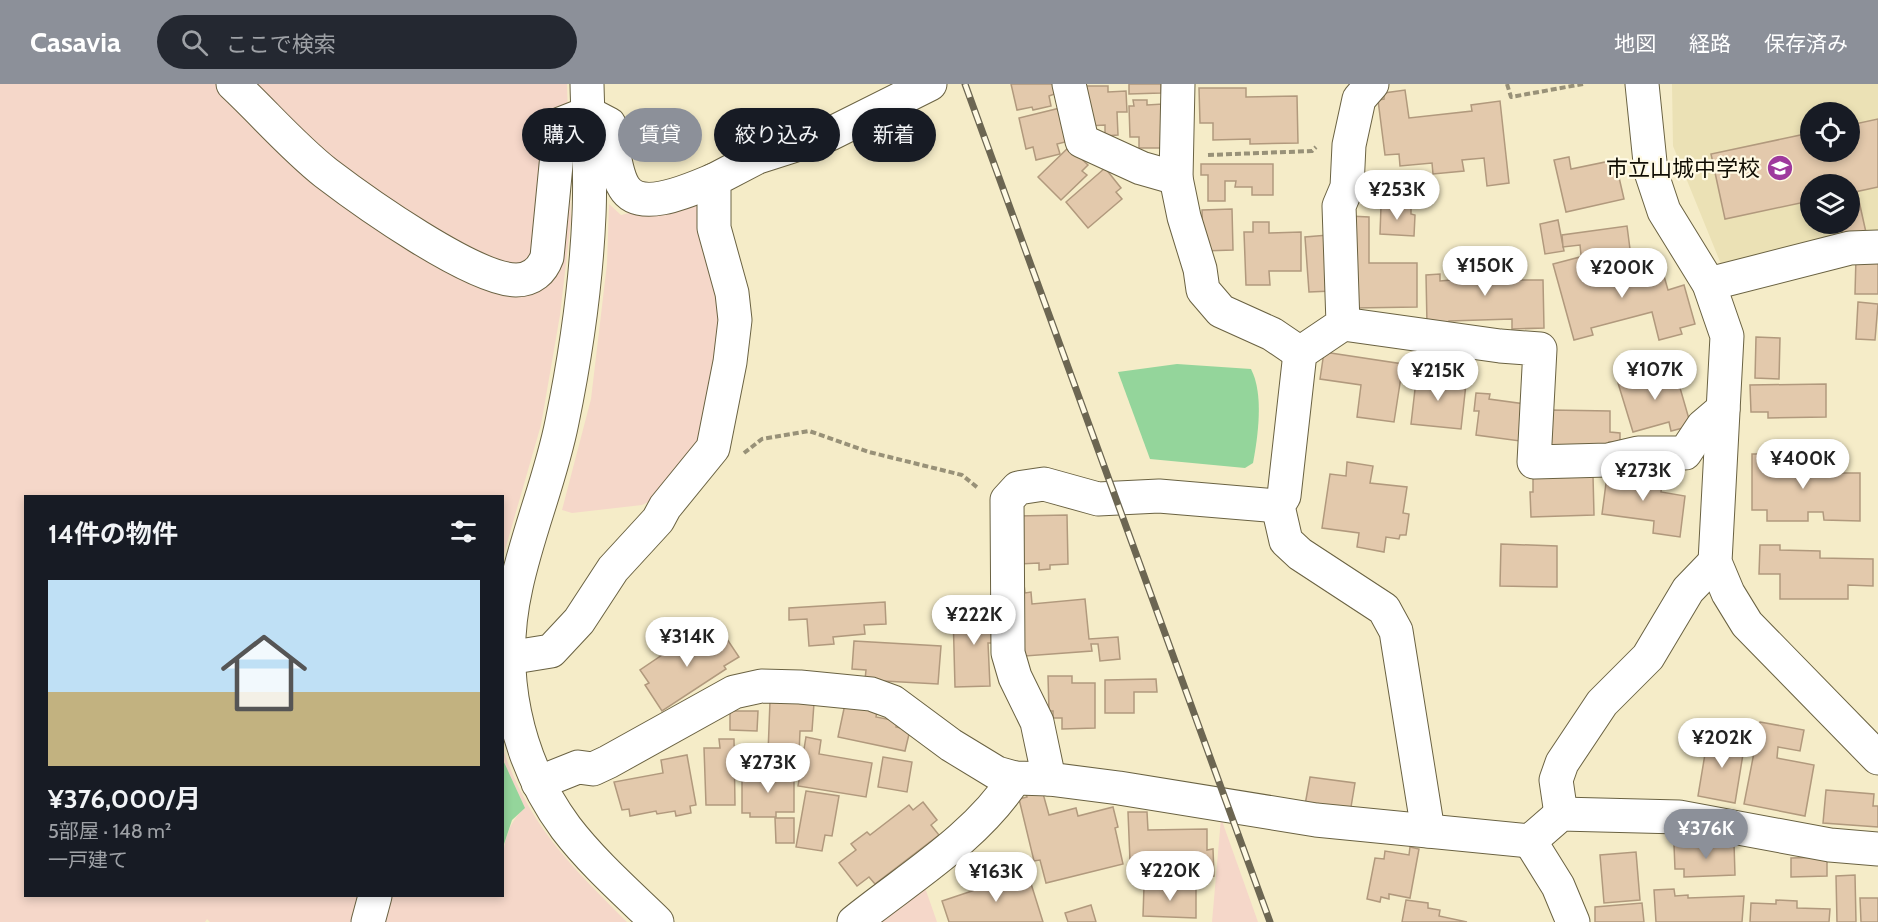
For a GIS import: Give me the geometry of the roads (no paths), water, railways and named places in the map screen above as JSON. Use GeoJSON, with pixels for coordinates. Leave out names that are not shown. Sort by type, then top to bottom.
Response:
{"type":"FeatureCollection","features":[{"type":"Feature","properties":{"kind":"street"},"geometry":{"type":"LineString","coordinates":[[233,84],[325,172],[420,237],[459,260],[498,277],[518,280],[537,273],[547,257],[560,124],[588,98]]}},
{"type":"Feature","properties":{"kind":"street"},"geometry":{"type":"LineString","coordinates":[[588,98],[609,124],[623,186],[630,195],[651,201],[714,180],[758,158],[830,134],[930,84]]}},
{"type":"Feature","properties":{"kind":"street"},"geometry":{"type":"LineString","coordinates":[[1069,84],[1082,141],[1141,168],[1177,167]]}},
{"type":"Feature","properties":{"kind":"street"},"geometry":{"type":"LineString","coordinates":[[1178,84],[1177,167],[1184,217],[1200,269],[1203,290],[1221,311],[1272,334],[1300,353]]}},
{"type":"Feature","properties":{"kind":"street"},"geometry":{"type":"LineString","coordinates":[[1343,324],[1339,206],[1347,187],[1349,145],[1359,99],[1372,84]]}},
{"type":"Feature","properties":{"kind":"street"},"geometry":{"type":"LineString","coordinates":[[1642,84],[1651,172],[1660,201],[1709,284],[1727,336],[1715,562],[1728,593],[1747,624],[1878,758]]}},
{"type":"Feature","properties":{"kind":"street"},"geometry":{"type":"LineString","coordinates":[[588,98],[589,224],[572,374],[561,430],[516,584],[511,609],[508,715],[538,783],[551,806],[583,849],[657,922]]}},
{"type":"Feature","properties":{"kind":"street"},"geometry":{"type":"LineString","coordinates":[[508,658],[551,651],[579,621],[613,569],[658,520],[665,507],[713,448],[730,362],[735,320],[732,293],[714,228],[714,180]]}},
{"type":"Feature","properties":{"kind":"street"},"geometry":{"type":"LineString","coordinates":[[1709,284],[1850,248],[1878,247]]}},
{"type":"Feature","properties":{"kind":"street"},"geometry":{"type":"LineString","coordinates":[[1428,831],[1396,631],[1384,609],[1300,554],[1286,541],[1278,506],[1284,496],[1300,353],[1343,324],[1500,346],[1540,349],[1534,462],[1608,460],[1638,453],[1685,453],[1703,426],[1723,409]]}},
{"type":"Feature","properties":{"kind":"street"},"geometry":{"type":"LineString","coordinates":[[1049,779],[1037,722],[1008,653],[1007,500],[1018,488],[1044,484],[1098,499],[1159,496],[1278,506]]}},
{"type":"Feature","properties":{"kind":"street"},"geometry":{"type":"LineString","coordinates":[[1561,814],[1556,780],[1562,763],[1602,703],[1648,657],[1688,590],[1715,562]]}},
{"type":"Feature","properties":{"kind":"street"},"geometry":{"type":"LineString","coordinates":[[538,783],[578,767],[593,769],[734,692],[761,686],[878,697],[893,702],[951,745],[997,773],[1015,778],[1049,779],[1316,820],[1530,842],[1561,814],[1646,814],[1678,817],[1830,845],[1878,849]]}},
{"type":"Feature","properties":{"kind":"street"},"geometry":{"type":"LineString","coordinates":[[854,922],[974,829],[998,803],[1015,778]]}},
{"type":"Feature","properties":{"kind":"street"},"geometry":{"type":"LineString","coordinates":[[1530,842],[1558,886],[1573,922]]}},
{"type":"Feature","properties":{"kind":"street"},"geometry":{"type":"LineString","coordinates":[[368,922],[375,897]]}},
{"type":"Feature","properties":{"kind":"railway"},"geometry":{"type":"LineString","coordinates":[[965,84],[1270,922]]}},
{"type":"Feature","properties":{"kind":"place","name":"市立山城中学校"},"geometry":{"type":"Point","coordinates":[1780,168]}}]}
